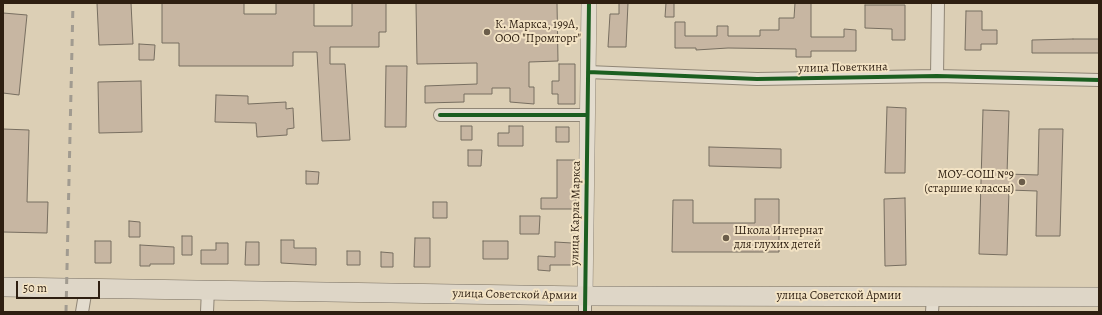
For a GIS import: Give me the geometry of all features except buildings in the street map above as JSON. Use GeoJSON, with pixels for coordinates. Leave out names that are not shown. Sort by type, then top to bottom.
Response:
{"type":"FeatureCollection","features":[{"type":"Feature","properties":{"kind":"main road","name":"улица Советской Армии"},"geometry":{"type":"LineString","coordinates":[[3,287],[208,289],[585,304],[933,304],[1099,297]]}},
{"type":"Feature","properties":{"kind":"street","name":"улица Карла Маркса"},"geometry":{"type":"LineString","coordinates":[[585,304],[589,3]]}},
{"type":"Feature","properties":{"kind":"street"},"geometry":{"type":"LineString","coordinates":[[937,76],[938,3]]}},
{"type":"Feature","properties":{"kind":"street","name":"улица Поветкина"},"geometry":{"type":"LineString","coordinates":[[588,72],[757,79],[937,76],[1099,80]]}},
{"type":"Feature","properties":{"kind":"street"},"geometry":{"type":"LineString","coordinates":[[440,115],[587,115]]}},
{"type":"Feature","properties":{"kind":"street"},"geometry":{"type":"LineString","coordinates":[[82,312],[86,288]]}},
{"type":"Feature","properties":{"kind":"street"},"geometry":{"type":"LineString","coordinates":[[208,289],[208,312]]}},
{"type":"Feature","properties":{"kind":"railway"},"geometry":{"type":"LineString","coordinates":[[66,312],[73,3]]}},
{"type":"Feature","properties":{"kind":"cycle path"},"geometry":{"type":"LineString","coordinates":[[585,312],[589,3]]}},
{"type":"Feature","properties":{"kind":"cycle path"},"geometry":{"type":"LineString","coordinates":[[588,72],[757,79],[937,76],[1099,80]]}},
{"type":"Feature","properties":{"kind":"cycle path"},"geometry":{"type":"LineString","coordinates":[[440,115],[587,115]]}},
{"type":"Feature","properties":{"kind":"place","name":"К. Маркса, 199А, ООО \"Промторг\""},"geometry":{"type":"Point","coordinates":[487,32]}},
{"type":"Feature","properties":{"kind":"place","name":"МОУ-СОШ №9 (старшие классы)"},"geometry":{"type":"Point","coordinates":[1022,182]}},
{"type":"Feature","properties":{"kind":"place","name":"Школа Интернат для глухих детей"},"geometry":{"type":"Point","coordinates":[726,238]}}]}
